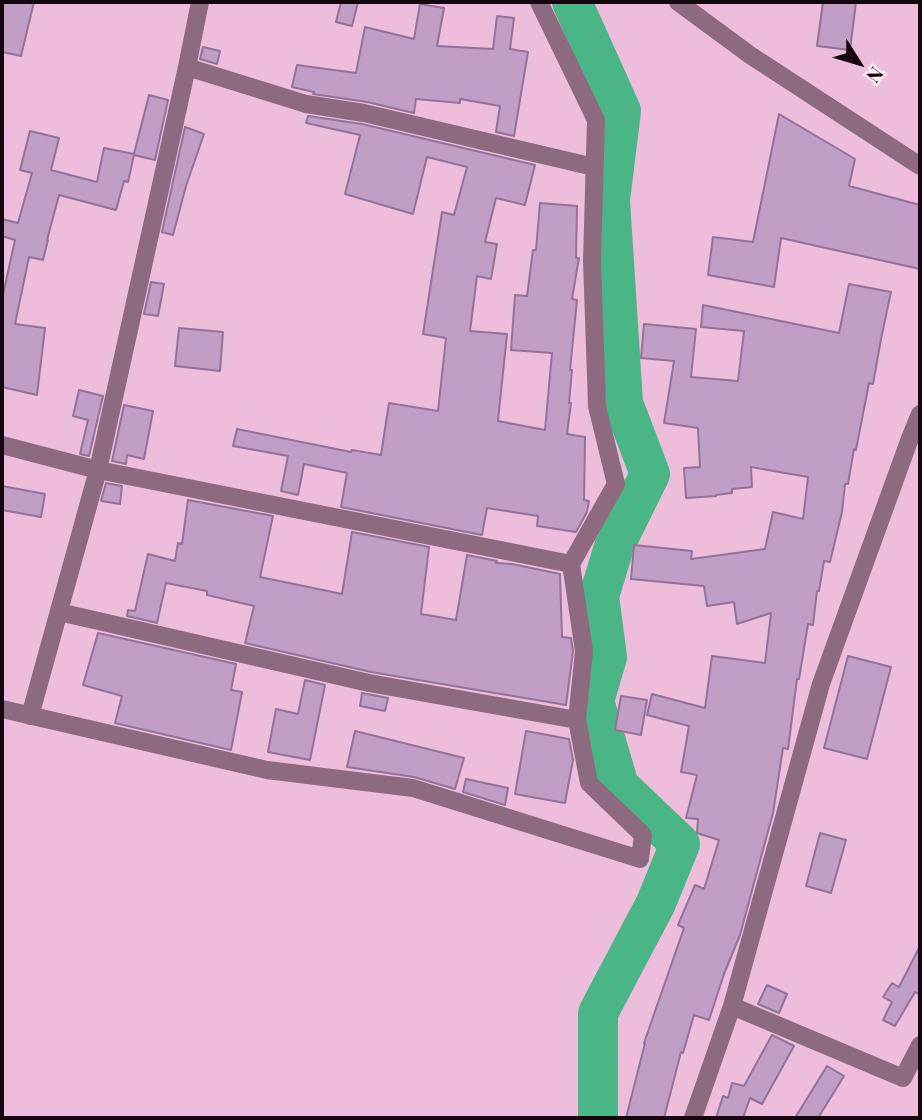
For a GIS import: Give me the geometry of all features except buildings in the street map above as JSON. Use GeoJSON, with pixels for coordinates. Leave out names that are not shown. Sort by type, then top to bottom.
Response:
{"type":"FeatureCollection","features":[{"type":"Feature","properties":{"kind":"street"},"geometry":{"type":"LineString","coordinates":[[30,716],[98,470],[200,2]]}},
{"type":"Feature","properties":{"kind":"street"},"geometry":{"type":"LineString","coordinates":[[2,709],[267,770],[413,789],[640,859],[643,835],[589,783],[577,720],[584,652],[571,564],[616,484],[597,406],[592,261],[596,120],[539,2]]}},
{"type":"Feature","properties":{"kind":"street"},"geometry":{"type":"LineString","coordinates":[[678,2],[750,55],[920,166]]}},
{"type":"Feature","properties":{"kind":"street"},"geometry":{"type":"LineString","coordinates":[[187,67],[306,104],[364,113],[594,167]]}},
{"type":"Feature","properties":{"kind":"street"},"geometry":{"type":"LineString","coordinates":[[693,1118],[732,1006],[821,684],[920,414]]}},
{"type":"Feature","properties":{"kind":"street"},"geometry":{"type":"LineString","coordinates":[[2,445],[98,470],[571,564]]}},
{"type":"Feature","properties":{"kind":"street"},"geometry":{"type":"LineString","coordinates":[[59,612],[369,683],[577,720]]}},
{"type":"Feature","properties":{"kind":"street"},"geometry":{"type":"LineString","coordinates":[[732,1006],[903,1077],[920,1045]]}},
{"type":"Feature","properties":{"kind":"waterway"},"geometry":{"type":"LineString","coordinates":[[572,2],[621,111],[610,200],[623,403],[650,474],[614,547],[599,596],[607,657],[594,701],[619,786],[680,844],[656,903],[598,1013],[598,1118]]}}]}
